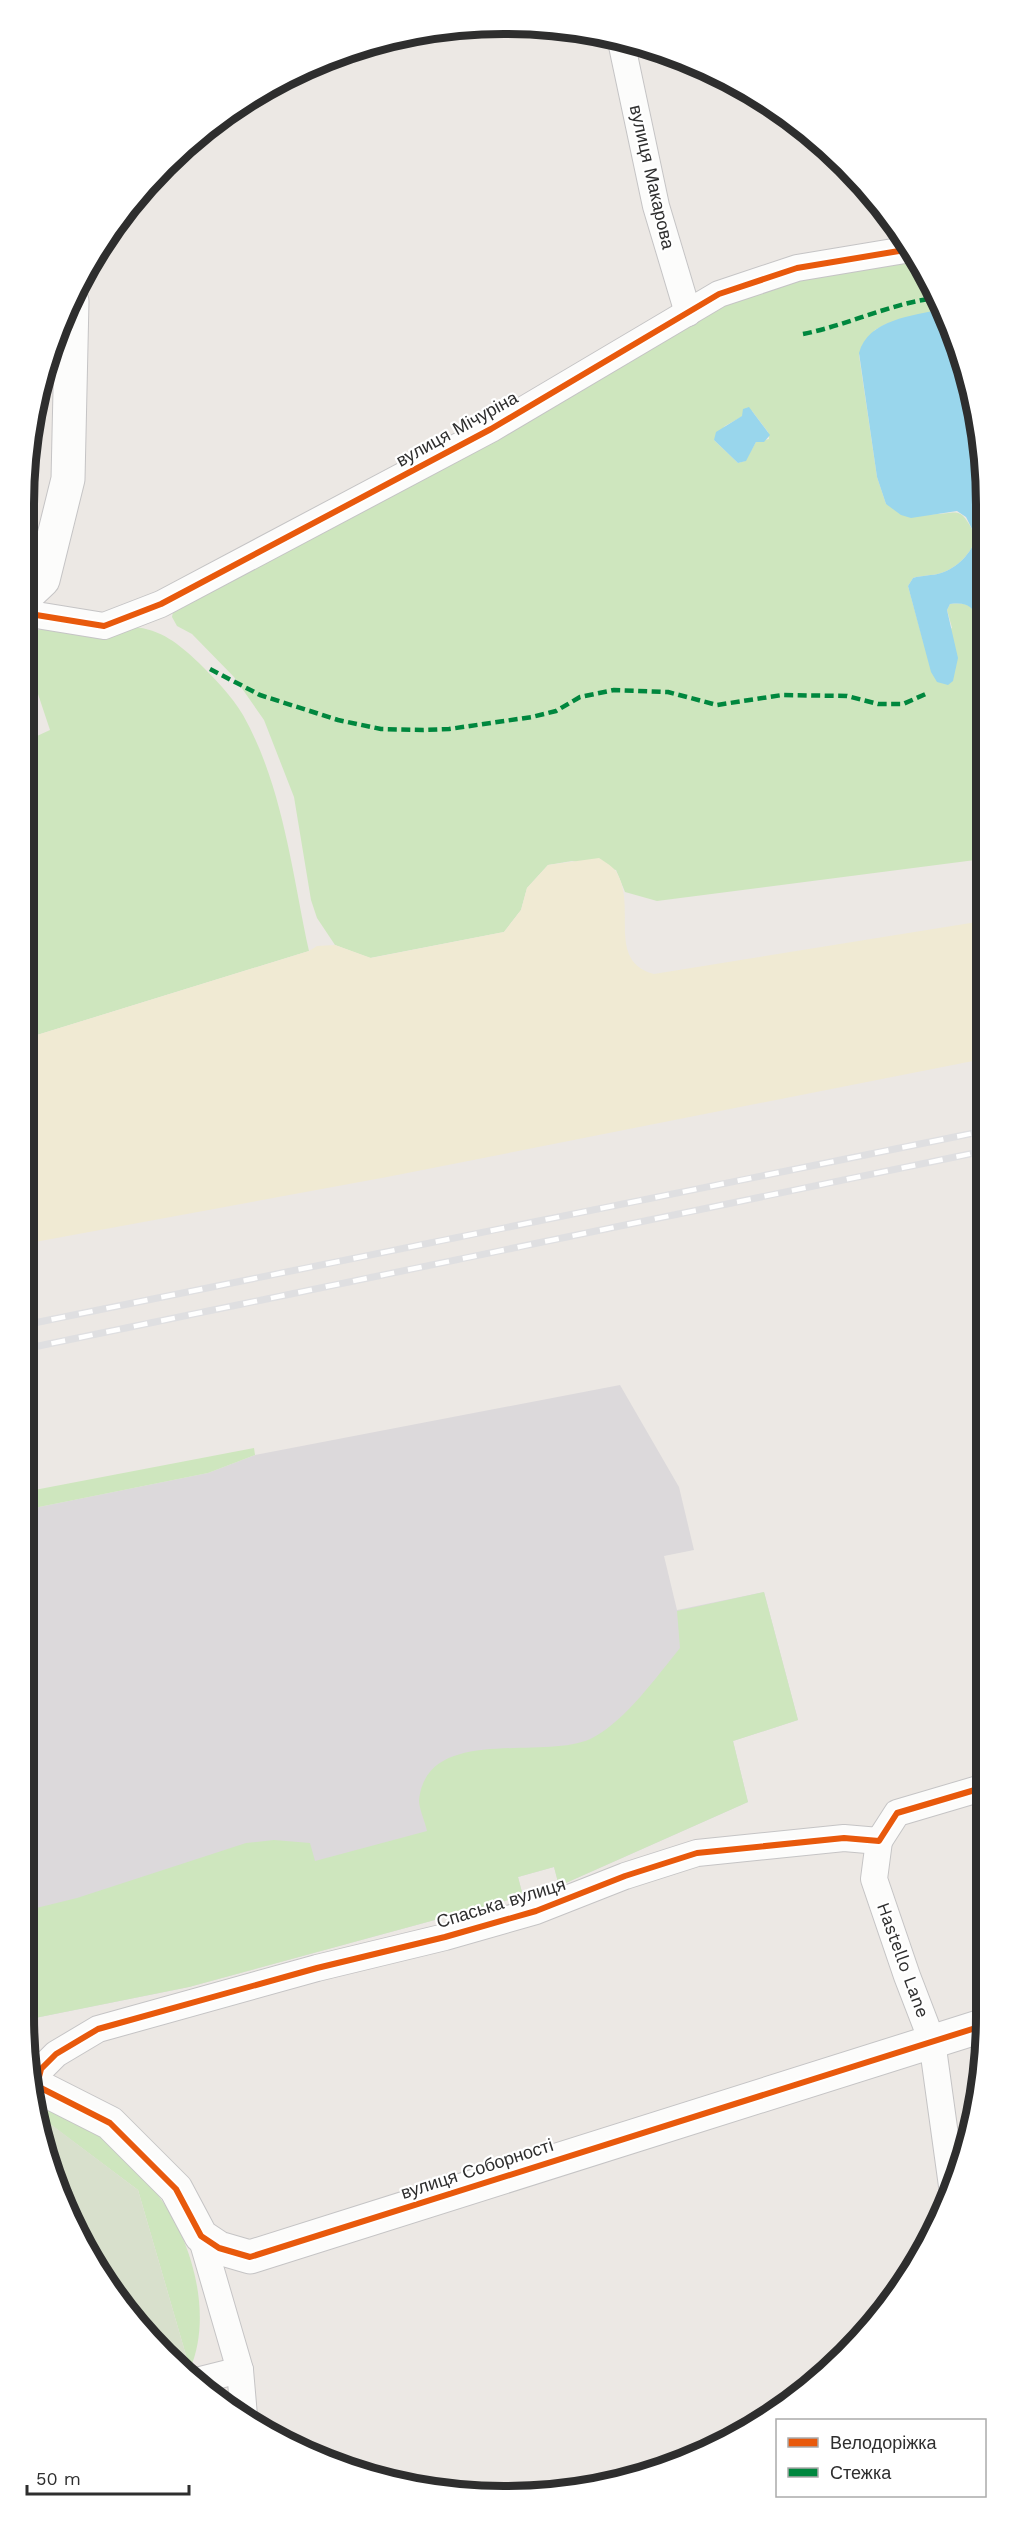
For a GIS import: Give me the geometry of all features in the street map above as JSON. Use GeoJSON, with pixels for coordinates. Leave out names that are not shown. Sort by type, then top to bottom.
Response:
{"type":"FeatureCollection","features":[{"type":"Feature","properties":{"kind":"street","name":"вулиця Макарова"},"geometry":{"type":"LineString","coordinates":[[623,50],[656,206],[688,312]]}},
{"type":"Feature","properties":{"kind":"street","name":"вулиця Мічуріна"},"geometry":{"type":"LineString","coordinates":[[34,615],[104,626],[161,604],[491,429],[719,294],[797,268],[900,251]]}},
{"type":"Feature","properties":{"kind":"street"},"geometry":{"type":"LineString","coordinates":[[34,589],[43,580],[68,479],[72,322]]}},
{"type":"Feature","properties":{"kind":"street"},"geometry":{"type":"LineString","coordinates":[[879,1840],[897,1813],[976,1790]]}},
{"type":"Feature","properties":{"kind":"street","name":"Спаська вулиця"},"geometry":{"type":"LineString","coordinates":[[39,2074],[40,2069],[56,2054],[98,2029],[317,1968],[445,1937],[536,1911],[625,1876],[697,1853],[844,1838],[879,1840]]}},
{"type":"Feature","properties":{"kind":"street","name":"Hastello Lane"},"geometry":{"type":"LineString","coordinates":[[879,1840],[874,1879],[932,2041],[950,2170]]}},
{"type":"Feature","properties":{"kind":"street","name":"вулиця Соборності"},"geometry":{"type":"LineString","coordinates":[[201,2236],[219,2248],[250,2257],[975,2028]]}},
{"type":"Feature","properties":{"kind":"street"},"geometry":{"type":"LineString","coordinates":[[41,2087],[110,2123],[176,2189],[201,2236],[240,2370],[243,2406]]}},
{"type":"Feature","properties":{"kind":"street"},"geometry":{"type":"LineString","coordinates":[[206,2379],[240,2370]]}},
{"type":"Feature","properties":{"kind":"shaded area"},"geometry":{"type":"Polygon","coordinates":[[[620,1385],[679,1487],[694,1550],[664,1556],[677,1610],[764,1592],[798,1720],[733,1741],[748,1802],[559,1886],[554,1867],[518,1877],[523,1896],[189,1987],[34,2018],[34,1508],[208,1473],[255,1455],[620,1385]]]}},
{"type":"Feature","properties":{"kind":"green space"},"geometry":{"type":"Polygon","coordinates":[[[906,260],[934,311],[886,324],[875,330],[859,355],[877,477],[886,504],[923,513],[961,514],[976,537],[971,549],[958,564],[941,573],[913,578],[908,586],[924,644],[952,628],[947,610],[950,604],[965,604],[976,612],[976,860],[657,901],[625,892],[616,870],[572,861],[548,865],[527,888],[521,910],[504,932],[370,958],[335,945],[317,918],[311,900],[294,797],[264,720],[234,677],[192,634],[177,626],[172,617],[174,607],[728,298],[799,275],[906,260]],[[752,411],[725,426],[714,440],[738,463],[745,461],[756,442],[769,439],[768,432],[752,411]]]}},
{"type":"Feature","properties":{"kind":"green space"},"geometry":{"type":"Polygon","coordinates":[[[133,627],[161,634],[199,663],[234,701],[257,742],[277,800],[309,951],[34,1036],[34,737],[50,730],[34,682],[34,631],[46,628],[133,627]]]}},
{"type":"Feature","properties":{"kind":"green space"},"geometry":{"type":"Polygon","coordinates":[[[254,1448],[255,1455],[208,1473],[34,1508],[34,1490],[254,1448]]]}},
{"type":"Feature","properties":{"kind":"green space"},"geometry":{"type":"Polygon","coordinates":[[[764,1592],[798,1720],[733,1741],[748,1802],[559,1886],[554,1867],[518,1877],[523,1896],[189,1987],[34,2018],[34,1909],[77,1898],[246,1843],[274,1840],[310,1843],[315,1861],[427,1831],[419,1800],[427,1776],[443,1761],[466,1753],[493,1749],[574,1744],[594,1737],[618,1720],[680,1648],[677,1611],[764,1592]]]}},
{"type":"Feature","properties":{"kind":"green space"},"geometry":{"type":"Polygon","coordinates":[[[44,2110],[84,2126],[105,2140],[153,2189],[178,2228],[188,2251],[199,2299],[200,2324],[197,2347],[191,2366],[189,2364],[138,2190],[47,2122],[44,2110]]]}},
{"type":"Feature","properties":{"kind":"green space"},"geometry":{"type":"Polygon","coordinates":[[[47,2122],[138,2190],[189,2364],[151,2326],[114,2277],[98,2251],[70,2196],[59,2167],[47,2122]]]}},
{"type":"Feature","properties":{"kind":"sand"},"geometry":{"type":"Polygon","coordinates":[[[599,858],[616,871],[622,887],[624,902],[626,946],[631,958],[639,967],[654,974],[976,922],[976,1060],[387,1177],[34,1242],[34,1036],[309,951],[317,946],[335,945],[371,958],[504,932],[521,910],[527,888],[548,865],[599,858]]]}},
{"type":"Feature","properties":{"kind":"water"},"geometry":{"type":"Polygon","coordinates":[[[933,311],[951,354],[966,413],[971,444],[976,537],[966,517],[957,511],[911,518],[901,515],[886,504],[877,477],[859,353],[864,342],[872,333],[882,326],[905,317],[933,311]]]}},
{"type":"Feature","properties":{"kind":"water"},"geometry":{"type":"Polygon","coordinates":[[[749,407],[770,435],[764,442],[756,442],[746,461],[738,463],[714,440],[716,432],[742,416],[743,409],[749,407]]]}},
{"type":"Feature","properties":{"kind":"water"},"geometry":{"type":"Polygon","coordinates":[[[976,537],[976,612],[961,604],[950,604],[947,610],[958,658],[953,681],[948,685],[937,682],[931,672],[908,586],[913,578],[941,573],[958,564],[976,537]]]}},
{"type":"Feature","properties":{"kind":"railway"},"geometry":{"type":"LineString","coordinates":[[34,1323],[976,1133]]}},
{"type":"Feature","properties":{"kind":"railway"},"geometry":{"type":"LineString","coordinates":[[34,1347],[976,1153]]}},
{"type":"Feature","properties":{"kind":"marked path"},"geometry":{"type":"LineString","coordinates":[[803,334],[928,299]]}},
{"type":"Feature","properties":{"kind":"marked path"},"geometry":{"type":"LineString","coordinates":[[210,669],[260,695],[338,720],[381,729],[449,729],[532,717],[556,711],[580,697],[614,690],[668,692],[717,705],[782,695],[847,696],[878,704],[903,704],[928,693]]}},
{"type":"Feature","properties":{"kind":"cycle path"},"geometry":{"type":"LineString","coordinates":[[34,615],[104,626],[161,604],[491,429],[719,294],[797,268],[900,251]]}},
{"type":"Feature","properties":{"kind":"cycle path"},"geometry":{"type":"LineString","coordinates":[[39,2077],[41,2069],[56,2054],[98,2029],[317,1968],[445,1937],[536,1911],[625,1876],[697,1853],[844,1838],[879,1841],[897,1813],[976,1790]]}},
{"type":"Feature","properties":{"kind":"cycle path"},"geometry":{"type":"LineString","coordinates":[[41,2088],[110,2123],[176,2189],[201,2236],[219,2248],[250,2257],[975,2028]]}}]}
